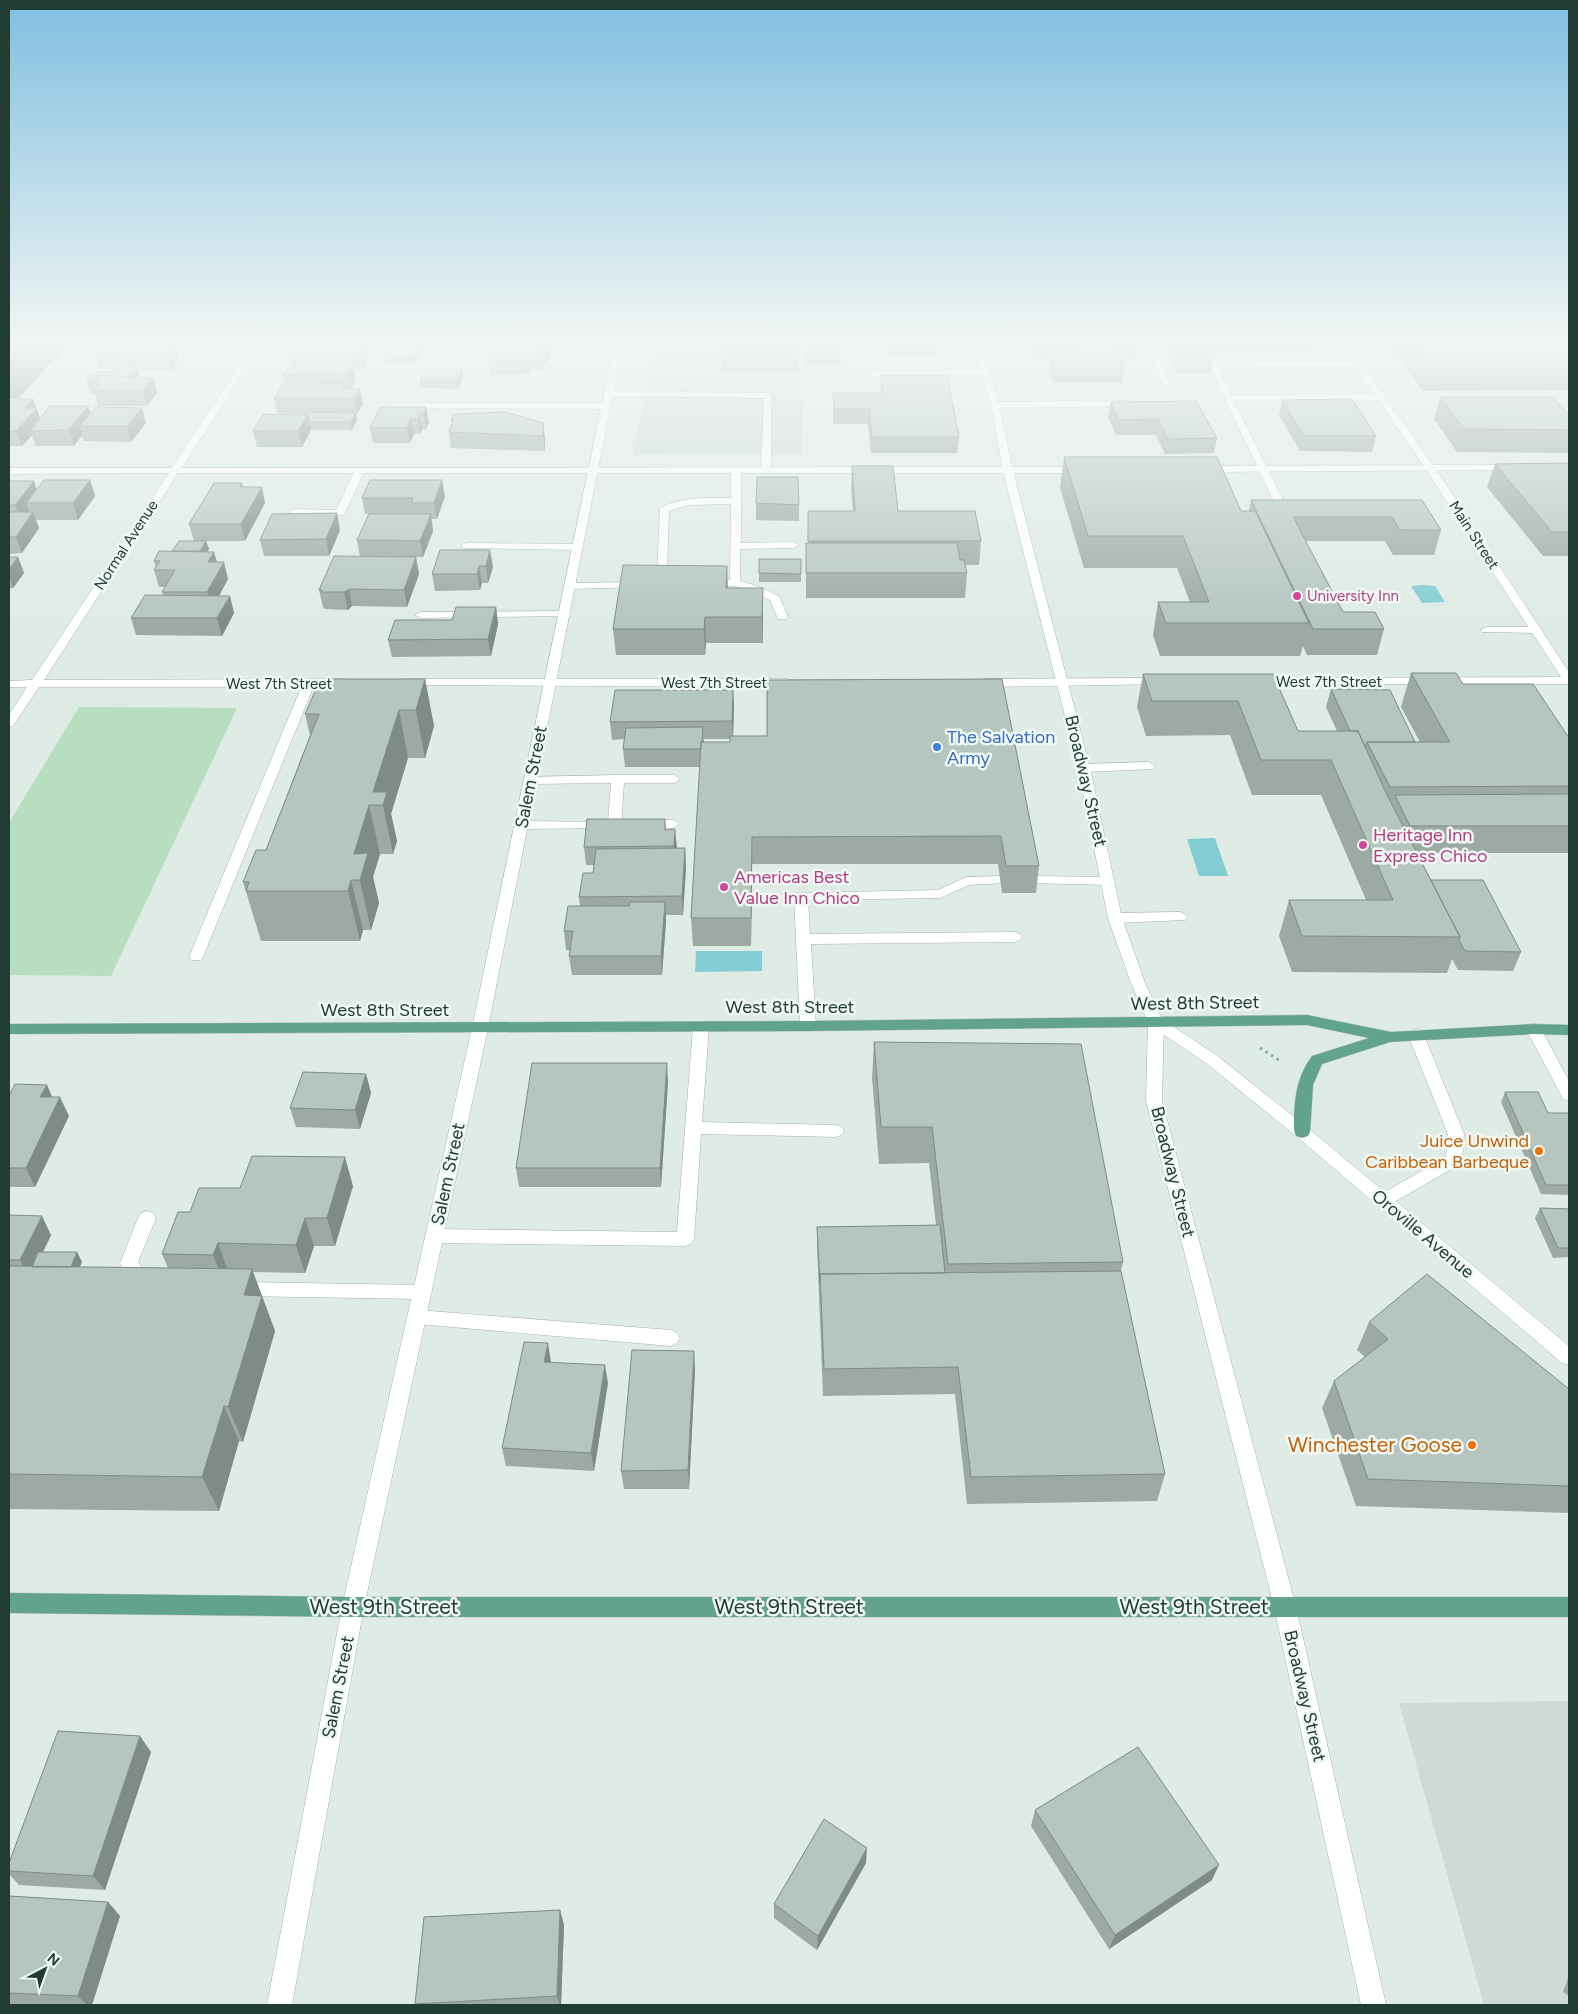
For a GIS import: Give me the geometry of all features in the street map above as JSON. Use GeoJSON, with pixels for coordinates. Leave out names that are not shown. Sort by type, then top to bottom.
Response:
{"type":"FeatureCollection","features":[{"type":"Feature","properties":{"kind":"main road","name":"West 8th Street"},"geometry":{"type":"LineString","coordinates":[[9,1029],[701,1027],[1307,1020],[1391,1037],[1534,1029],[1569,1030]]}},
{"type":"Feature","properties":{"kind":"main road"},"geometry":{"type":"LineString","coordinates":[[1302,1132],[1304,1088],[1310,1068],[1317,1060],[1391,1037]]}},
{"type":"Feature","properties":{"kind":"main road","name":"West 9th Street"},"geometry":{"type":"LineString","coordinates":[[9,1603],[353,1607],[1569,1607]]}},
{"type":"Feature","properties":{"kind":"street","name":"Normal Avenue"},"geometry":{"type":"LineString","coordinates":[[9,723],[198,436]]}},
{"type":"Feature","properties":{"kind":"street","name":"Salem Street"},"geometry":{"type":"LineString","coordinates":[[279,2005],[353,1607],[480,1028],[600,436]]}},
{"type":"Feature","properties":{"kind":"street"},"geometry":{"type":"LineString","coordinates":[[766,470],[767,436]]}},
{"type":"Feature","properties":{"kind":"street","name":"Broadway Street"},"geometry":{"type":"LineString","coordinates":[[1001,436],[1008,471],[1084,768],[1115,918],[1138,983],[1156,1022],[1154,1101],[1285,1608],[1374,2005]]}},
{"type":"Feature","properties":{"kind":"street"},"geometry":{"type":"LineString","coordinates":[[1247,436],[1287,519]]}},
{"type":"Feature","properties":{"kind":"street","name":"Main Street"},"geometry":{"type":"LineString","coordinates":[[1408,436],[1569,680]]}},
{"type":"Feature","properties":{"kind":"street"},"geometry":{"type":"LineString","coordinates":[[1194,470],[1519,468]]}},
{"type":"Feature","properties":{"kind":"street"},"geometry":{"type":"LineString","coordinates":[[294,512],[340,513],[360,470]]}},
{"type":"Feature","properties":{"kind":"street"},"geometry":{"type":"LineString","coordinates":[[735,583],[736,470]]}},
{"type":"Feature","properties":{"kind":"street"},"geometry":{"type":"LineString","coordinates":[[9,471],[1096,470]]}},
{"type":"Feature","properties":{"kind":"street"},"geometry":{"type":"LineString","coordinates":[[570,586],[678,584],[662,574],[664,510],[671,505],[689,502],[736,501]]}},
{"type":"Feature","properties":{"kind":"street"},"geometry":{"type":"LineString","coordinates":[[735,546],[794,545]]}},
{"type":"Feature","properties":{"kind":"street"},"geometry":{"type":"LineString","coordinates":[[467,546],[577,547]]}},
{"type":"Feature","properties":{"kind":"street"},"geometry":{"type":"LineString","coordinates":[[700,584],[735,583],[753,588],[775,598],[782,617]]}},
{"type":"Feature","properties":{"kind":"street"},"geometry":{"type":"LineString","coordinates":[[421,615],[564,614]]}},
{"type":"Feature","properties":{"kind":"street"},"geometry":{"type":"LineString","coordinates":[[1486,630],[1537,630]]}},
{"type":"Feature","properties":{"kind":"street","name":"West 7th Street"},"geometry":{"type":"LineString","coordinates":[[1242,682],[1569,680]]}},
{"type":"Feature","properties":{"kind":"street"},"geometry":{"type":"LineString","coordinates":[[975,683],[1172,682]]}},
{"type":"Feature","properties":{"kind":"street","name":"West 7th Street"},"geometry":{"type":"LineString","coordinates":[[390,684],[798,683]]}},
{"type":"Feature","properties":{"kind":"street","name":"West 7th Street"},"geometry":{"type":"LineString","coordinates":[[9,684],[361,684]]}},
{"type":"Feature","properties":{"kind":"street"},"geometry":{"type":"LineString","coordinates":[[196,957],[309,684]]}},
{"type":"Feature","properties":{"kind":"street"},"geometry":{"type":"LineString","coordinates":[[1084,768],[1150,766]]}},
{"type":"Feature","properties":{"kind":"street"},"geometry":{"type":"LineString","coordinates":[[618,779],[624,825]]}},
{"type":"Feature","properties":{"kind":"street"},"geometry":{"type":"LineString","coordinates":[[530,780],[674,779]]}},
{"type":"Feature","properties":{"kind":"street"},"geometry":{"type":"LineString","coordinates":[[521,825],[673,824]]}},
{"type":"Feature","properties":{"kind":"street"},"geometry":{"type":"LineString","coordinates":[[808,1026],[801,896],[940,894],[966,881],[1000,880]]}},
{"type":"Feature","properties":{"kind":"street"},"geometry":{"type":"LineString","coordinates":[[1033,880],[1108,881]]}},
{"type":"Feature","properties":{"kind":"street"},"geometry":{"type":"LineString","coordinates":[[1115,918],[1180,917]]}},
{"type":"Feature","properties":{"kind":"street"},"geometry":{"type":"LineString","coordinates":[[804,939],[1014,937]]}},
{"type":"Feature","properties":{"kind":"street","name":"Oroville Avenue"},"geometry":{"type":"LineString","coordinates":[[1156,1022],[1211,1059],[1302,1132],[1569,1357]]}},
{"type":"Feature","properties":{"kind":"street"},"geometry":{"type":"LineString","coordinates":[[434,1236],[685,1239],[701,1027]]}},
{"type":"Feature","properties":{"kind":"street"},"geometry":{"type":"LineString","coordinates":[[1534,1029],[1569,1095]]}},
{"type":"Feature","properties":{"kind":"street"},"geometry":{"type":"LineString","coordinates":[[1384,1202],[1454,1160],[1456,1134],[1438,1084],[1416,1035]]}},
{"type":"Feature","properties":{"kind":"street"},"geometry":{"type":"LineString","coordinates":[[693,1128],[836,1130]]}},
{"type":"Feature","properties":{"kind":"street"},"geometry":{"type":"LineString","coordinates":[[147,1218],[129,1263],[147,1287],[156,1288]]}},
{"type":"Feature","properties":{"kind":"street"},"geometry":{"type":"LineString","coordinates":[[226,1289],[423,1292]]}},
{"type":"Feature","properties":{"kind":"street"},"geometry":{"type":"LineString","coordinates":[[417,1317],[671,1338]]}},
{"type":"Feature","properties":{"kind":"path"},"geometry":{"type":"LineString","coordinates":[[1258,1046],[1262,1051],[1279,1060]]}},
{"type":"Feature","properties":{"kind":"shaded area"},"geometry":{"type":"Polygon","coordinates":[[[637,436],[802,436],[802,456],[801,454],[633,455],[637,436]]]}},
{"type":"Feature","properties":{"kind":"shaded area"},"geometry":{"type":"Polygon","coordinates":[[[1569,1701],[1569,2005],[1484,2005],[1399,1703],[1569,1701]]]}},
{"type":"Feature","properties":{"kind":"green space"},"geometry":{"type":"Polygon","coordinates":[[[79,707],[237,708],[111,976],[9,975],[9,823],[79,707]]]}},
{"type":"Feature","properties":{"kind":"water"},"geometry":{"type":"Polygon","coordinates":[[[1411,586],[1435,586],[1445,602],[1422,603],[1411,586]]]}},
{"type":"Feature","properties":{"kind":"water"},"geometry":{"type":"Polygon","coordinates":[[[1215,838],[1228,876],[1199,876],[1187,839],[1215,838]]]}},
{"type":"Feature","properties":{"kind":"water"},"geometry":{"type":"Polygon","coordinates":[[[696,951],[762,951],[762,971],[695,972],[696,951]]]}},
{"type":"Feature","properties":{"kind":"building"},"geometry":{"type":"Polygon","coordinates":[[[872,436],[959,437],[872,437],[872,436]]]}},
{"type":"Feature","properties":{"kind":"building"},"geometry":{"type":"Polygon","coordinates":[[[1166,436],[1216,436],[1217,438],[1168,439],[1166,436]]]}},
{"type":"Feature","properties":{"kind":"building"},"geometry":{"type":"Polygon","coordinates":[[[1064,457],[1217,457],[1241,511],[1255,511],[1309,623],[1166,623],[1158,602],[1209,602],[1183,536],[1088,536],[1064,457]]]}},
{"type":"Feature","properties":{"kind":"building"},"geometry":{"type":"Polygon","coordinates":[[[1569,463],[1569,532],[1552,532],[1495,464],[1569,463]]]}},
{"type":"Feature","properties":{"kind":"building"},"geometry":{"type":"Polygon","coordinates":[[[852,466],[893,466],[898,511],[975,511],[981,541],[808,541],[808,511],[855,511],[852,466]]]}},
{"type":"Feature","properties":{"kind":"building"},"geometry":{"type":"Polygon","coordinates":[[[757,477],[798,477],[799,505],[756,503],[757,477]]]}},
{"type":"Feature","properties":{"kind":"building"},"geometry":{"type":"Polygon","coordinates":[[[44,480],[90,480],[73,503],[26,503],[44,480]]]}},
{"type":"Feature","properties":{"kind":"building"},"geometry":{"type":"Polygon","coordinates":[[[370,480],[442,480],[434,503],[411,503],[413,498],[362,498],[370,480]]]}},
{"type":"Feature","properties":{"kind":"building"},"geometry":{"type":"Polygon","coordinates":[[[9,481],[34,481],[15,505],[9,505],[9,481]]]}},
{"type":"Feature","properties":{"kind":"building"},"geometry":{"type":"Polygon","coordinates":[[[214,483],[242,483],[240,487],[262,487],[241,524],[189,524],[214,483]]]}},
{"type":"Feature","properties":{"kind":"building"},"geometry":{"type":"Polygon","coordinates":[[[1251,500],[1422,500],[1441,530],[1400,530],[1392,517],[1293,517],[1343,612],[1375,612],[1384,629],[1313,629],[1251,500]]]}},
{"type":"Feature","properties":{"kind":"building"},"geometry":{"type":"Polygon","coordinates":[[[9,512],[33,512],[16,537],[9,537],[9,512]]]}},
{"type":"Feature","properties":{"kind":"building"},"geometry":{"type":"Polygon","coordinates":[[[337,513],[326,539],[260,540],[272,514],[337,513]]]}},
{"type":"Feature","properties":{"kind":"building"},"geometry":{"type":"Polygon","coordinates":[[[369,514],[431,514],[420,541],[357,540],[369,514]]]}},
{"type":"Feature","properties":{"kind":"building"},"geometry":{"type":"Polygon","coordinates":[[[179,541],[206,541],[200,551],[172,551],[179,541]]]}},
{"type":"Feature","properties":{"kind":"building"},"geometry":{"type":"Polygon","coordinates":[[[806,543],[957,543],[960,560],[964,560],[967,573],[806,573],[806,543]]]}},
{"type":"Feature","properties":{"kind":"building"},"geometry":{"type":"Polygon","coordinates":[[[440,550],[490,550],[486,566],[479,566],[477,574],[432,574],[440,550]]]}},
{"type":"Feature","properties":{"kind":"building"},"geometry":{"type":"Polygon","coordinates":[[[159,551],[214,552],[208,562],[224,562],[207,592],[162,592],[175,570],[154,570],[160,561],[154,561],[159,551]]]}},
{"type":"Feature","properties":{"kind":"building"},"geometry":{"type":"Polygon","coordinates":[[[334,556],[416,557],[404,590],[349,589],[344,592],[321,592],[322,590],[319,590],[334,556]]]}},
{"type":"Feature","properties":{"kind":"building"},"geometry":{"type":"Polygon","coordinates":[[[9,557],[18,557],[9,569],[9,557]]]}},
{"type":"Feature","properties":{"kind":"building"},"geometry":{"type":"Polygon","coordinates":[[[759,559],[801,559],[801,574],[759,573],[759,559]]]}},
{"type":"Feature","properties":{"kind":"building"},"geometry":{"type":"Polygon","coordinates":[[[623,565],[727,566],[726,588],[763,588],[762,617],[705,617],[704,629],[613,629],[623,565]]]}},
{"type":"Feature","properties":{"kind":"building"},"geometry":{"type":"Polygon","coordinates":[[[145,595],[230,596],[217,618],[131,618],[145,595]]]}},
{"type":"Feature","properties":{"kind":"building"},"geometry":{"type":"Polygon","coordinates":[[[456,607],[496,607],[488,639],[388,640],[395,620],[452,620],[456,607]]]}},
{"type":"Feature","properties":{"kind":"building"},"geometry":{"type":"Polygon","coordinates":[[[1411,673],[1456,673],[1463,684],[1533,684],[1569,738],[1569,786],[1390,787],[1367,742],[1450,742],[1411,673]]]}},
{"type":"Feature","properties":{"kind":"building"},"geometry":{"type":"Polygon","coordinates":[[[1143,674],[1273,674],[1298,731],[1358,731],[1386,793],[1460,937],[1302,936],[1289,900],[1393,900],[1331,760],[1261,760],[1238,701],[1152,701],[1143,674]]]}},
{"type":"Feature","properties":{"kind":"building"},"geometry":{"type":"Polygon","coordinates":[[[328,679],[425,679],[416,710],[399,710],[373,792],[387,792],[383,805],[369,805],[354,854],[368,853],[360,880],[351,880],[348,891],[246,891],[249,882],[243,882],[256,850],[266,850],[319,714],[305,714],[317,687],[325,687],[328,679]]]}},
{"type":"Feature","properties":{"kind":"building"},"geometry":{"type":"Polygon","coordinates":[[[1002,679],[1039,866],[1006,866],[1001,836],[752,837],[751,918],[691,918],[701,742],[730,742],[730,736],[767,736],[767,680],[1002,679]]]}},
{"type":"Feature","properties":{"kind":"building"},"geometry":{"type":"Polygon","coordinates":[[[1331,689],[1390,690],[1415,742],[1367,742],[1365,747],[1358,731],[1350,731],[1331,689]]]}},
{"type":"Feature","properties":{"kind":"building"},"geometry":{"type":"Polygon","coordinates":[[[615,690],[733,690],[732,721],[610,722],[615,690]]]}},
{"type":"Feature","properties":{"kind":"building"},"geometry":{"type":"Polygon","coordinates":[[[703,727],[701,749],[623,749],[626,728],[703,727]]]}},
{"type":"Feature","properties":{"kind":"building"},"geometry":{"type":"Polygon","coordinates":[[[1569,794],[1569,826],[1410,826],[1395,795],[1569,794]]]}},
{"type":"Feature","properties":{"kind":"building"},"geometry":{"type":"Polygon","coordinates":[[[587,819],[665,819],[665,830],[675,829],[674,846],[584,847],[587,819]]]}},
{"type":"Feature","properties":{"kind":"building"},"geometry":{"type":"Polygon","coordinates":[[[685,848],[682,896],[579,897],[583,873],[593,873],[596,849],[685,848]]]}},
{"type":"Feature","properties":{"kind":"building"},"geometry":{"type":"Polygon","coordinates":[[[1431,880],[1483,880],[1521,952],[1465,951],[1459,940],[1460,937],[1431,880]]]}},
{"type":"Feature","properties":{"kind":"building"},"geometry":{"type":"Polygon","coordinates":[[[630,902],[665,902],[661,956],[569,956],[573,931],[564,931],[568,906],[629,906],[630,902]]]}},
{"type":"Feature","properties":{"kind":"building"},"geometry":{"type":"Polygon","coordinates":[[[874,1042],[1081,1044],[1123,1262],[948,1264],[932,1127],[881,1127],[874,1042]]]}},
{"type":"Feature","properties":{"kind":"building"},"geometry":{"type":"Polygon","coordinates":[[[532,1063],[667,1063],[660,1168],[516,1168],[532,1063]]]}},
{"type":"Feature","properties":{"kind":"building"},"geometry":{"type":"Polygon","coordinates":[[[303,1072],[366,1074],[355,1110],[290,1108],[303,1072]]]}},
{"type":"Feature","properties":{"kind":"building"},"geometry":{"type":"Polygon","coordinates":[[[15,1084],[47,1085],[40,1097],[60,1097],[26,1168],[9,1168],[9,1096],[15,1084]]]}},
{"type":"Feature","properties":{"kind":"building"},"geometry":{"type":"Polygon","coordinates":[[[1505,1092],[1538,1092],[1548,1113],[1569,1113],[1569,1185],[1546,1185],[1505,1092]]]}},
{"type":"Feature","properties":{"kind":"building"},"geometry":{"type":"Polygon","coordinates":[[[252,1156],[345,1157],[327,1218],[305,1218],[296,1245],[218,1243],[213,1255],[162,1254],[178,1212],[190,1212],[199,1188],[240,1188],[252,1156]]]}},
{"type":"Feature","properties":{"kind":"building"},"geometry":{"type":"Polygon","coordinates":[[[1540,1208],[1569,1209],[1569,1248],[1558,1248],[1540,1208]]]}},
{"type":"Feature","properties":{"kind":"building"},"geometry":{"type":"Polygon","coordinates":[[[9,1215],[42,1216],[20,1260],[9,1260],[9,1215]]]}},
{"type":"Feature","properties":{"kind":"building"},"geometry":{"type":"Polygon","coordinates":[[[940,1225],[945,1273],[820,1274],[820,1283],[817,1227],[940,1225]]]}},
{"type":"Feature","properties":{"kind":"building"},"geometry":{"type":"Polygon","coordinates":[[[38,1252],[77,1252],[71,1267],[32,1267],[38,1252]]]}},
{"type":"Feature","properties":{"kind":"building"},"geometry":{"type":"Polygon","coordinates":[[[9,1266],[252,1269],[244,1295],[262,1296],[228,1407],[224,1406],[202,1477],[9,1474],[9,1266]]]}},
{"type":"Feature","properties":{"kind":"building"},"geometry":{"type":"Polygon","coordinates":[[[1121,1271],[1165,1474],[971,1477],[958,1367],[824,1369],[820,1274],[1121,1271]]]}},
{"type":"Feature","properties":{"kind":"building"},"geometry":{"type":"Polygon","coordinates":[[[1427,1274],[1569,1389],[1569,1486],[1368,1479],[1334,1381],[1388,1339],[1369,1322],[1427,1274]]]}},
{"type":"Feature","properties":{"kind":"building"},"geometry":{"type":"Polygon","coordinates":[[[524,1342],[548,1343],[544,1362],[605,1365],[591,1453],[502,1448],[524,1342]]]}},
{"type":"Feature","properties":{"kind":"building"},"geometry":{"type":"Polygon","coordinates":[[[632,1350],[694,1351],[688,1470],[621,1471],[632,1350]]]}},
{"type":"Feature","properties":{"kind":"building"},"geometry":{"type":"Polygon","coordinates":[[[58,1731],[140,1736],[93,1876],[9,1871],[9,1863],[58,1731]]]}},
{"type":"Feature","properties":{"kind":"building"},"geometry":{"type":"Polygon","coordinates":[[[1138,1747],[1219,1865],[1115,1935],[1035,1810],[1138,1747]]]}},
{"type":"Feature","properties":{"kind":"building"},"geometry":{"type":"Polygon","coordinates":[[[824,1819],[867,1848],[818,1936],[774,1904],[824,1819]]]}},
{"type":"Feature","properties":{"kind":"building"},"geometry":{"type":"Polygon","coordinates":[[[9,1896],[108,1902],[78,1996],[9,1993],[9,1896]]]}},
{"type":"Feature","properties":{"kind":"building"},"geometry":{"type":"Polygon","coordinates":[[[560,1910],[557,1996],[415,2004],[424,1917],[560,1910]]]}},
{"type":"Feature","properties":{"kind":"place","name":"University Inn"},"geometry":{"type":"Point","coordinates":[1297,596]}},
{"type":"Feature","properties":{"kind":"place","name":"The Salvation Army"},"geometry":{"type":"Point","coordinates":[937,747]}},
{"type":"Feature","properties":{"kind":"place","name":"Heritage Inn Express Chico"},"geometry":{"type":"Point","coordinates":[1363,845]}},
{"type":"Feature","properties":{"kind":"place","name":"Americas Best Value Inn Chico"},"geometry":{"type":"Point","coordinates":[724,887]}},
{"type":"Feature","properties":{"kind":"place","name":"Juice Unwind Caribbean Barbeque"},"geometry":{"type":"Point","coordinates":[1539,1151]}},
{"type":"Feature","properties":{"kind":"place","name":"Winchester Goose"},"geometry":{"type":"Point","coordinates":[1472,1445]}}]}
